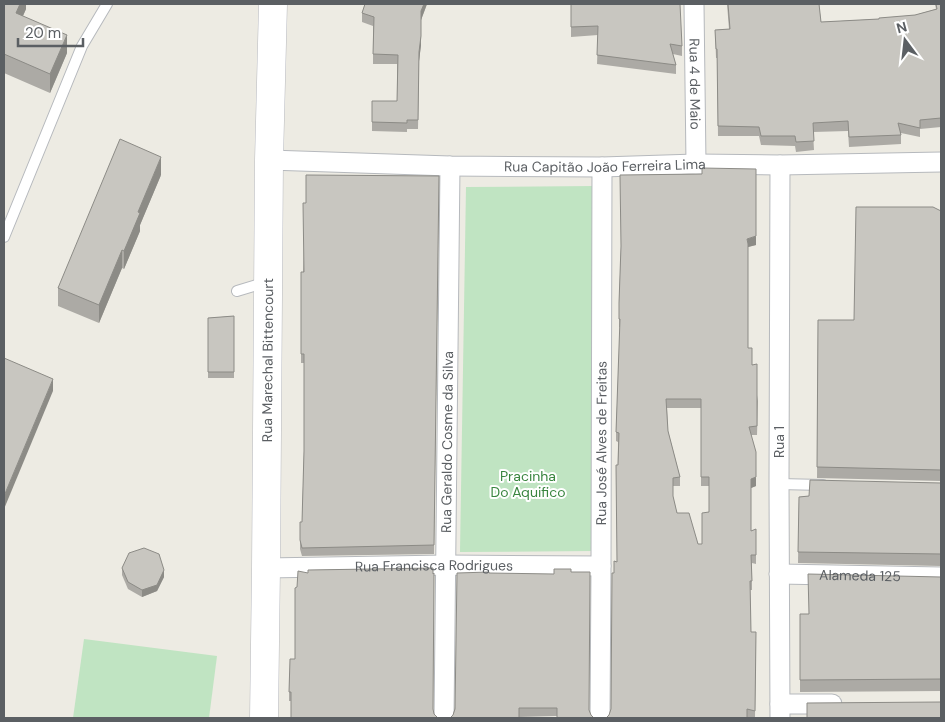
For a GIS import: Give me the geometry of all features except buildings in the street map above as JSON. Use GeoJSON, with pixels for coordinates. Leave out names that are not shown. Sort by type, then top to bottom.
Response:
{"type":"FeatureCollection","features":[{"type":"Feature","properties":{"kind":"main road","name":"Rua Marechal Bittencourt"},"geometry":{"type":"LineString","coordinates":[[264,718],[269,160],[273,4]]}},
{"type":"Feature","properties":{"kind":"street","name":"Rua 4 de Maio"},"geometry":{"type":"LineString","coordinates":[[694,4],[696,164]]}},
{"type":"Feature","properties":{"kind":"street","name":"Rua Capitão João Ferreira Lima"},"geometry":{"type":"LineString","coordinates":[[269,160],[450,166],[602,167],[696,164],[780,165],[941,162]]}},
{"type":"Feature","properties":{"kind":"street","name":"Rua 1"},"geometry":{"type":"LineString","coordinates":[[780,165],[778,484],[780,711]]}},
{"type":"Feature","properties":{"kind":"street","name":"Rua Geraldo Cosme da Silva"},"geometry":{"type":"LineString","coordinates":[[444,718],[450,166]]}},
{"type":"Feature","properties":{"kind":"street","name":"Rua José Alves de Freitas"},"geometry":{"type":"LineString","coordinates":[[600,718],[602,167]]}},
{"type":"Feature","properties":{"kind":"street","name":"Rua Francisca Rodrigues"},"geometry":{"type":"LineString","coordinates":[[266,568],[446,565],[601,566]]}},
{"type":"Feature","properties":{"kind":"street","name":"Alameda 125"},"geometry":{"type":"LineString","coordinates":[[779,574],[941,577]]}},
{"type":"Feature","properties":{"kind":"street"},"geometry":{"type":"LineString","coordinates":[[780,711],[845,704]]}},
{"type":"Feature","properties":{"kind":"lane"},"geometry":{"type":"LineString","coordinates":[[4,237],[82,46],[107,4]]}},
{"type":"Feature","properties":{"kind":"lane"},"geometry":{"type":"LineString","coordinates":[[237,290],[268,281]]}},
{"type":"Feature","properties":{"kind":"lane"},"geometry":{"type":"LineString","coordinates":[[778,484],[834,485]]}},
{"type":"Feature","properties":{"kind":"green space","name":"Pracinha Do Aquifico"},"geometry":{"type":"Polygon","coordinates":[[[593,186],[594,551],[460,552],[466,187],[593,186]]]}},
{"type":"Feature","properties":{"kind":"green space"},"geometry":{"type":"Polygon","coordinates":[[[84,639],[217,656],[209,718],[73,718],[84,639]]]}}]}
